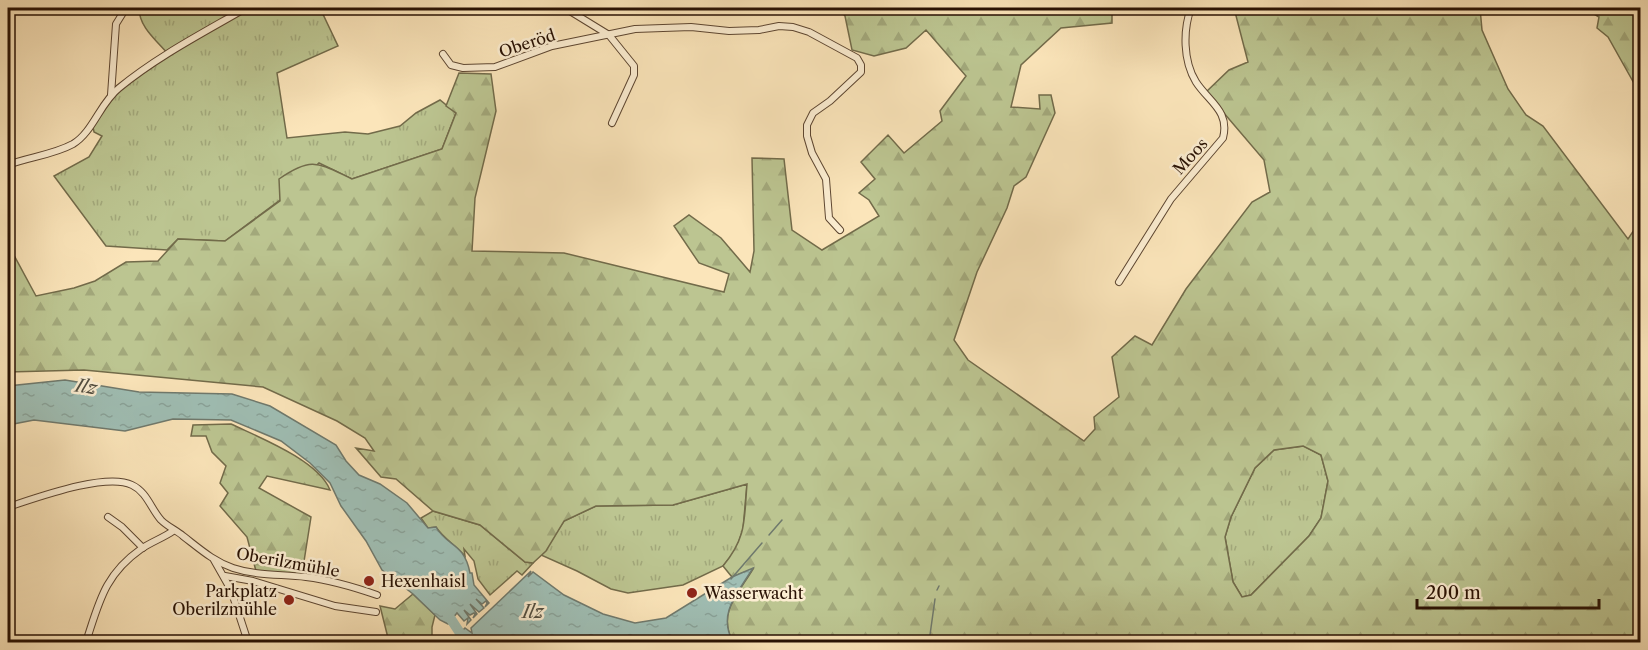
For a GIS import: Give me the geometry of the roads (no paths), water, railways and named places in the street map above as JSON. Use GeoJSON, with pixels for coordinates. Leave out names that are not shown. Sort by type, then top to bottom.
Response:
{"type":"FeatureCollection","features":[{"type":"Feature","properties":{"kind":"street"},"geometry":{"type":"LineString","coordinates":[[111,95],[116,24],[126,8]]}},
{"type":"Feature","properties":{"kind":"street"},"geometry":{"type":"LineString","coordinates":[[8,165],[72,144],[82,136],[111,95],[159,59],[246,8]]}},
{"type":"Feature","properties":{"kind":"street","name":"Oberöd"},"geometry":{"type":"LineString","coordinates":[[565,8],[609,35]]}},
{"type":"Feature","properties":{"kind":"street","name":"Moos"},"geometry":{"type":"LineString","coordinates":[[1119,282],[1171,200],[1223,138],[1226,127],[1225,118],[1196,81],[1189,62],[1185,35],[1191,8]]}},
{"type":"Feature","properties":{"kind":"street"},"geometry":{"type":"LineString","coordinates":[[612,123],[634,75],[634,66],[609,35],[635,29],[664,27],[691,27],[729,32],[779,26],[809,32],[857,58],[861,65],[861,72],[830,101],[813,113],[807,125],[807,136],[812,153],[826,179],[829,218],[840,230]]}},
{"type":"Feature","properties":{"kind":"street","name":"Oberöd"},"geometry":{"type":"LineString","coordinates":[[443,54],[451,65],[463,68],[495,67],[552,46],[609,35]]}},
{"type":"Feature","properties":{"kind":"street"},"geometry":{"type":"LineString","coordinates":[[8,507],[57,490],[97,483],[131,484],[145,495],[160,519],[173,531],[214,559]]}},
{"type":"Feature","properties":{"kind":"street"},"geometry":{"type":"LineString","coordinates":[[108,517],[143,548]]}},
{"type":"Feature","properties":{"kind":"street"},"geometry":{"type":"LineString","coordinates":[[86,642],[106,584],[116,570],[143,548],[173,531]]}},
{"type":"Feature","properties":{"kind":"street","name":"Oberilzmühle"},"geometry":{"type":"LineString","coordinates":[[214,559],[231,590],[248,642]]}},
{"type":"Feature","properties":{"kind":"street","name":"Oberilzmühle"},"geometry":{"type":"LineString","coordinates":[[214,559],[256,574],[304,577],[334,582],[377,595]]}},
{"type":"Feature","properties":{"kind":"street","name":"Oberilzmühle"},"geometry":{"type":"LineString","coordinates":[[225,576],[254,581],[335,606],[376,612]]}},
{"type":"Feature","properties":{"kind":"water"},"geometry":{"type":"Polygon","coordinates":[[[65,380],[139,392],[232,394],[270,406],[336,445],[359,475],[380,484],[407,503],[428,528],[436,527],[460,550],[472,573],[474,585],[489,603],[485,607],[486,601],[482,604],[476,599],[484,608],[479,612],[470,604],[477,614],[473,618],[474,613],[470,615],[464,610],[471,620],[467,624],[468,618],[464,621],[457,613],[448,624],[440,620],[413,594],[382,570],[366,541],[341,506],[330,483],[310,463],[281,441],[231,420],[173,419],[125,431],[34,420],[8,425],[8,386],[65,380]]]}},
{"type":"Feature","properties":{"kind":"water","name":"Ilz"},"geometry":{"type":"Polygon","coordinates":[[[753,568],[728,612],[727,622],[733,642],[462,642],[458,635],[465,628],[472,633],[471,628],[531,571],[528,577],[533,572],[564,595],[603,614],[635,623],[666,618],[732,577],[753,568]]]}},
{"type":"Feature","properties":{"kind":"waterway"},"geometry":{"type":"LineString","coordinates":[[769,535],[782,520]]}},
{"type":"Feature","properties":{"kind":"waterway"},"geometry":{"type":"LineString","coordinates":[[731,579],[762,543]]}},
{"type":"Feature","properties":{"kind":"waterway"},"geometry":{"type":"LineString","coordinates":[[937,590],[939,586]]}},
{"type":"Feature","properties":{"kind":"waterway"},"geometry":{"type":"LineString","coordinates":[[929,642],[935,599]]}},
{"type":"Feature","properties":{"kind":"waterway","name":"Ilz"},"geometry":{"type":"LineString","coordinates":[[445,610],[460,633],[469,640],[472,639]]}},
{"type":"Feature","properties":{"kind":"place","name":"Hexenhaisl"},"geometry":{"type":"Point","coordinates":[369,581]}},
{"type":"Feature","properties":{"kind":"place","name":"Wasserwacht"},"geometry":{"type":"Point","coordinates":[692,593]}},
{"type":"Feature","properties":{"kind":"place","name":"Parkplatz Oberilzmühle"},"geometry":{"type":"Point","coordinates":[289,600]}}]}
